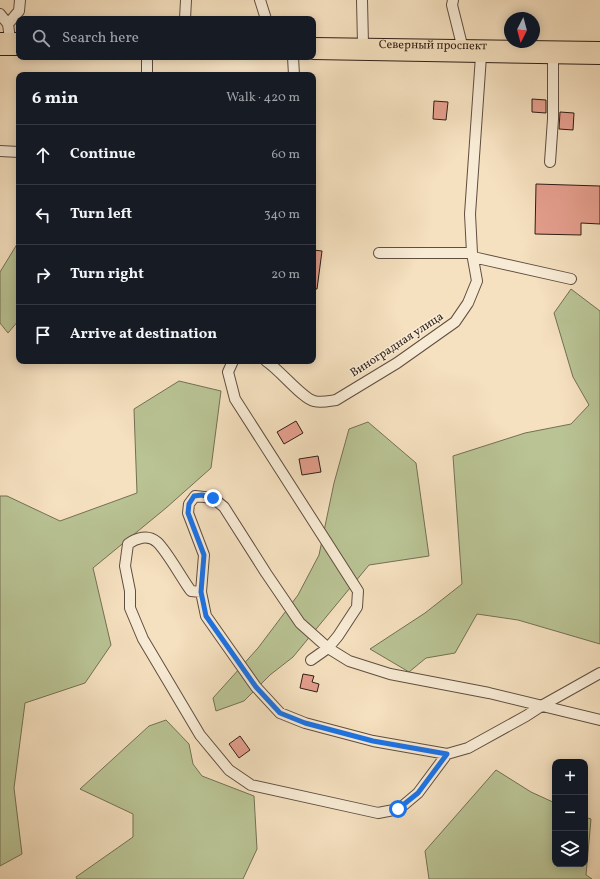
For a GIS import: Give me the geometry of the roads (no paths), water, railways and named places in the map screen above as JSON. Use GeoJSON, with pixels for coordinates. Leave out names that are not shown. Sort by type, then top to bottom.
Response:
{"type":"FeatureCollection","features":[{"type":"Feature","properties":{"kind":"main road","name":"Северный проспект"},"geometry":{"type":"LineString","coordinates":[[316,44],[600,48]]}},
{"type":"Feature","properties":{"kind":"main road"},"geometry":{"type":"LineString","coordinates":[[0,49],[16,49]]}},
{"type":"Feature","properties":{"kind":"main road","name":"Северный проспект"},"geometry":{"type":"LineString","coordinates":[[316,53],[600,58]]}},
{"type":"Feature","properties":{"kind":"lane"},"geometry":{"type":"LineString","coordinates":[[8,24],[19,11],[20,0]]}},
{"type":"Feature","properties":{"kind":"lane"},"geometry":{"type":"LineString","coordinates":[[185,16],[186,0]]}},
{"type":"Feature","properties":{"kind":"lane"},"geometry":{"type":"LineString","coordinates":[[260,0],[265,16]]}},
{"type":"Feature","properties":{"kind":"lane"},"geometry":{"type":"LineString","coordinates":[[362,0],[363,44]]}},
{"type":"Feature","properties":{"kind":"lane"},"geometry":{"type":"LineString","coordinates":[[454,0],[452,5],[462,45]]}},
{"type":"Feature","properties":{"kind":"lane"},"geometry":{"type":"LineString","coordinates":[[0,14],[8,24],[10,39]]}},
{"type":"Feature","properties":{"kind":"lane","name":"Виноградная улица"},"geometry":{"type":"LineString","coordinates":[[270,364],[306,398],[314,402],[336,400],[397,363],[455,322],[468,303],[478,281],[472,255],[470,214],[481,56]]}},
{"type":"Feature","properties":{"kind":"lane"},"geometry":{"type":"LineString","coordinates":[[550,162],[554,119],[554,57]]}},
{"type":"Feature","properties":{"kind":"lane"},"geometry":{"type":"LineString","coordinates":[[147,60],[148,72]]}},
{"type":"Feature","properties":{"kind":"lane"},"geometry":{"type":"LineString","coordinates":[[293,60],[294,72]]}},
{"type":"Feature","properties":{"kind":"lane"},"geometry":{"type":"LineString","coordinates":[[0,151],[16,152]]}},
{"type":"Feature","properties":{"kind":"lane"},"geometry":{"type":"LineString","coordinates":[[379,252],[472,255],[571,279]]}},
{"type":"Feature","properties":{"kind":"lane"},"geometry":{"type":"LineString","coordinates":[[232,364],[228,372],[235,399],[358,591],[357,607],[338,636],[328,648],[311,660]]}},
{"type":"Feature","properties":{"kind":"lane"},"geometry":{"type":"LineString","coordinates":[[600,673],[543,705],[526,716],[468,748],[447,754],[373,741],[305,723],[280,713],[256,687],[206,616],[201,592],[204,555],[188,513],[189,504],[194,496],[202,495],[213,498],[224,507],[300,623],[328,648],[349,661],[390,674],[543,705],[600,720]]}},
{"type":"Feature","properties":{"kind":"lane"},"geometry":{"type":"LineString","coordinates":[[201,592],[191,591],[156,541],[144,537],[135,539],[128,544],[125,566],[130,591],[130,608],[143,639],[200,735],[229,770],[251,785],[378,813],[398,809],[418,793],[447,754]]}}]}
